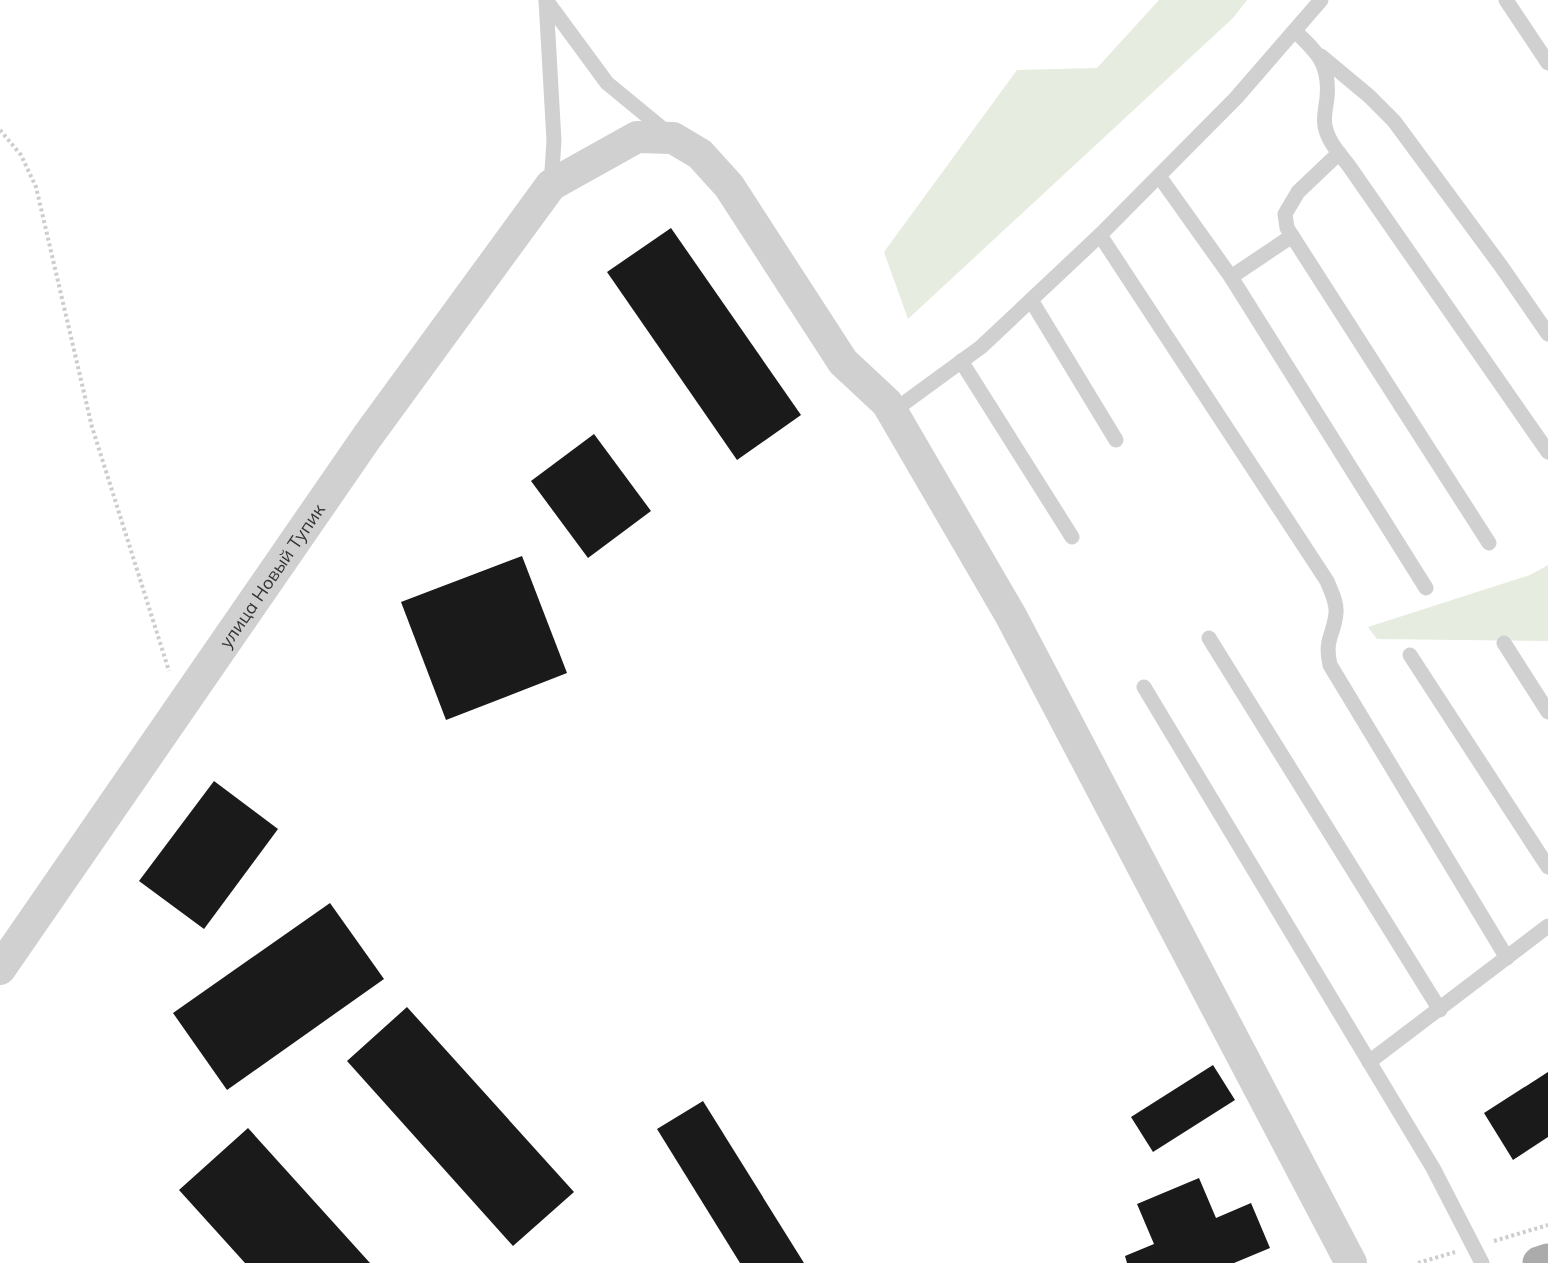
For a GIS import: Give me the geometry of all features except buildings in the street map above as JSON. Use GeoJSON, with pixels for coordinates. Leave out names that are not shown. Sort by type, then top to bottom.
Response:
{"type":"FeatureCollection","features":[{"type":"Feature","properties":{"kind":"main road"},"geometry":{"type":"LineString","coordinates":[[1539,1263],[1548,1260]]}},
{"type":"Feature","properties":{"kind":"street"},"geometry":{"type":"LineString","coordinates":[[551,185],[637,137],[673,138],[700,154],[729,186],[843,362],[887,403],[1011,616],[1351,1263]]}},
{"type":"Feature","properties":{"kind":"street","name":"улица Новый Тупик"},"geometry":{"type":"LineString","coordinates":[[0,969],[367,437],[551,185]]}},
{"type":"Feature","properties":{"kind":"lane"},"geometry":{"type":"LineString","coordinates":[[546,0],[607,83],[673,138]]}},
{"type":"Feature","properties":{"kind":"lane"},"geometry":{"type":"LineString","coordinates":[[546,0],[554,141],[551,185]]}},
{"type":"Feature","properties":{"kind":"lane"},"geometry":{"type":"LineString","coordinates":[[892,412],[981,347],[1100,235],[1236,98],[1322,0]]}},
{"type":"Feature","properties":{"kind":"lane"},"geometry":{"type":"LineString","coordinates":[[1506,0],[1548,63]]}},
{"type":"Feature","properties":{"kind":"lane"},"geometry":{"type":"LineString","coordinates":[[1295,31],[1394,121],[1548,334]]}},
{"type":"Feature","properties":{"kind":"lane"},"geometry":{"type":"LineString","coordinates":[[1319,55],[1326,70],[1328,84],[1324,125],[1330,142],[1548,452]]}},
{"type":"Feature","properties":{"kind":"lane"},"geometry":{"type":"LineString","coordinates":[[1339,153],[1298,192],[1285,214],[1287,228],[1490,543]]}},
{"type":"Feature","properties":{"kind":"lane"},"geometry":{"type":"LineString","coordinates":[[1159,176],[1231,277],[1426,588]]}},
{"type":"Feature","properties":{"kind":"lane"},"geometry":{"type":"LineString","coordinates":[[1100,235],[1327,581],[1334,599],[1336,614],[1326,649],[1330,665],[1507,958]]}},
{"type":"Feature","properties":{"kind":"lane"},"geometry":{"type":"LineString","coordinates":[[1231,277],[1292,236]]}},
{"type":"Feature","properties":{"kind":"lane"},"geometry":{"type":"LineString","coordinates":[[1031,300],[1116,440]]}},
{"type":"Feature","properties":{"kind":"lane"},"geometry":{"type":"LineString","coordinates":[[962,361],[1072,537]]}},
{"type":"Feature","properties":{"kind":"lane"},"geometry":{"type":"LineString","coordinates":[[1209,638],[1440,1010]]}},
{"type":"Feature","properties":{"kind":"lane"},"geometry":{"type":"LineString","coordinates":[[1504,643],[1548,712]]}},
{"type":"Feature","properties":{"kind":"lane"},"geometry":{"type":"LineString","coordinates":[[1410,655],[1548,867]]}},
{"type":"Feature","properties":{"kind":"lane"},"geometry":{"type":"LineString","coordinates":[[1144,687],[1433,1168],[1482,1263]]}},
{"type":"Feature","properties":{"kind":"lane"},"geometry":{"type":"LineString","coordinates":[[1370,1062],[1548,926]]}},
{"type":"Feature","properties":{"kind":"path"},"geometry":{"type":"LineString","coordinates":[[0,130],[21,155],[36,187],[92,427],[180,706]]}},
{"type":"Feature","properties":{"kind":"shaded area"},"geometry":{"type":"Polygon","coordinates":[[[1159,0],[1247,0],[1233,18],[908,319],[884,252],[1017,70],[1097,68],[1159,0]]]}},
{"type":"Feature","properties":{"kind":"shaded area"},"geometry":{"type":"Polygon","coordinates":[[[1548,565],[1548,641],[1377,639],[1368,627],[1530,575],[1548,565]]]}}]}
